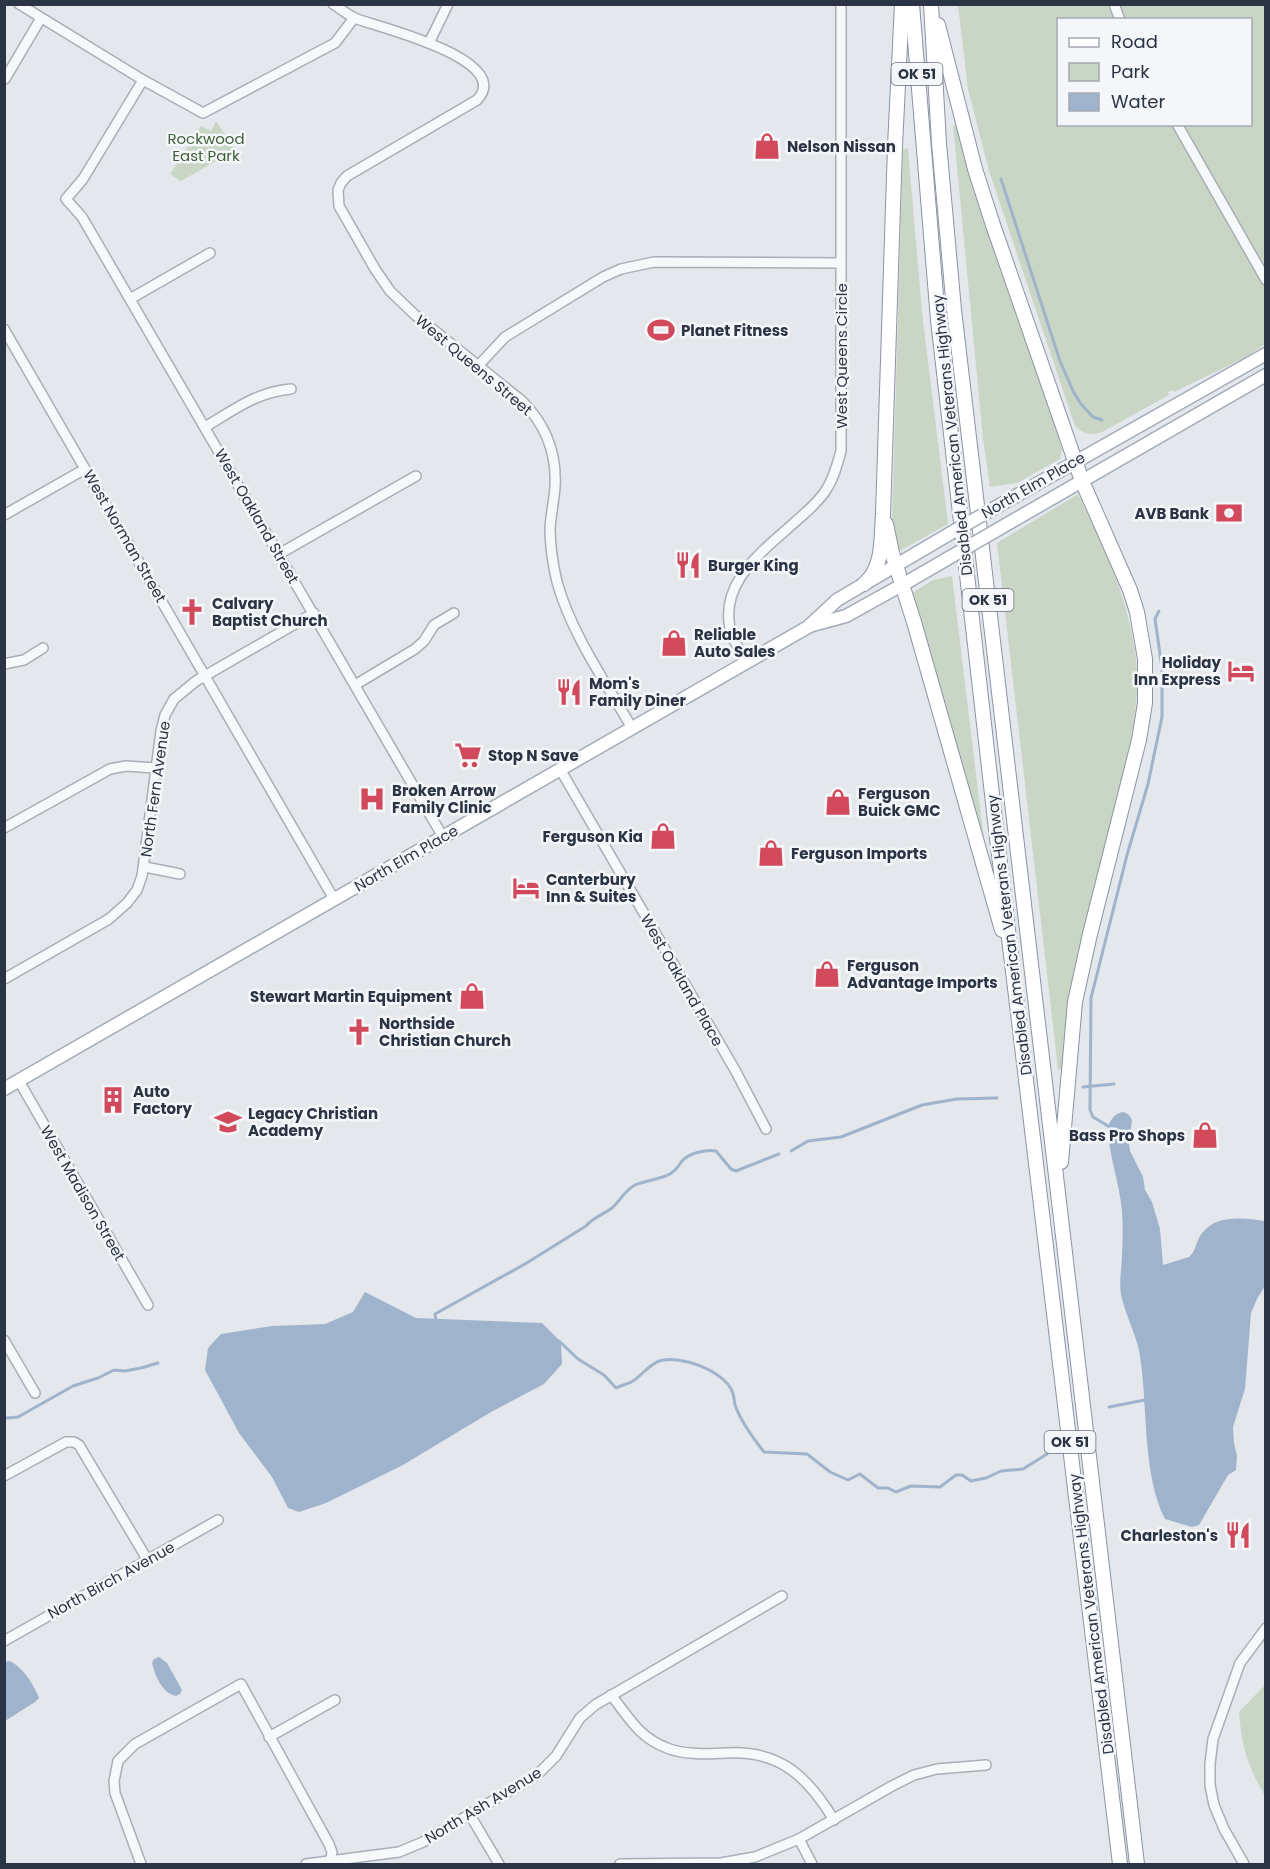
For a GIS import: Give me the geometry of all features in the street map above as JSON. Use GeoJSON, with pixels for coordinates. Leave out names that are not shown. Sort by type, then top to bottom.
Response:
{"type":"FeatureCollection","features":[{"type":"Feature","properties":{"kind":"highway"},"geometry":{"type":"LineString","coordinates":[[864,584],[878,567],[883,514],[902,4]]}},
{"type":"Feature","properties":{"kind":"highway","name":"Disabled American Veterans Highway"},"geometry":{"type":"LineString","coordinates":[[912,4],[938,320],[1012,964],[1120,1864]]}},
{"type":"Feature","properties":{"kind":"highway"},"geometry":{"type":"LineString","coordinates":[[932,4],[975,169],[1075,462],[1121,566],[1137,612],[1145,659],[1145,693],[1139,740],[1075,1002],[1058,1194]]}},
{"type":"Feature","properties":{"kind":"highway","name":"Disabled American Veterans Highway"},"geometry":{"type":"LineString","coordinates":[[932,4],[939,143],[954,310],[1137,1864]]}},
{"type":"Feature","properties":{"kind":"highway"},"geometry":{"type":"LineString","coordinates":[[883,514],[901,562],[976,843],[1012,964]]}},
{"type":"Feature","properties":{"kind":"main road","name":"North Elm Place"},"geometry":{"type":"LineString","coordinates":[[4,1089],[808,627],[837,600],[1266,354]]}},
{"type":"Feature","properties":{"kind":"main road","name":"North Elm Place"},"geometry":{"type":"LineString","coordinates":[[808,627],[846,616],[906,583],[1266,375]]}},
{"type":"Feature","properties":{"kind":"street"},"geometry":{"type":"LineString","coordinates":[[19,4],[143,80],[203,113],[335,43],[354,18]]}},
{"type":"Feature","properties":{"kind":"street"},"geometry":{"type":"LineString","coordinates":[[333,4],[354,18],[429,43],[448,4]]}},
{"type":"Feature","properties":{"kind":"street","name":"West Queens Circle"},"geometry":{"type":"LineString","coordinates":[[747,662],[734,638],[729,616],[730,599],[737,580],[764,549],[814,506],[831,482],[839,460],[842,433],[841,4]]}},
{"type":"Feature","properties":{"kind":"street"},"geometry":{"type":"LineString","coordinates":[[5,79],[41,18]]}},
{"type":"Feature","properties":{"kind":"street","name":"West Queens Street"},"geometry":{"type":"LineString","coordinates":[[429,43],[469,63],[480,75],[484,84],[483,93],[473,103],[358,169],[341,183],[337,194],[340,209],[382,281],[409,310],[530,410],[549,440],[555,476],[551,546],[558,585],[578,632],[632,728]]}},
{"type":"Feature","properties":{"kind":"street","name":"West Oakland Street"},"geometry":{"type":"LineString","coordinates":[[143,80],[83,178],[66,199],[82,217],[130,298],[443,837]]}},
{"type":"Feature","properties":{"kind":"street"},"geometry":{"type":"LineString","coordinates":[[1178,126],[1266,280]]}},
{"type":"Feature","properties":{"kind":"street"},"geometry":{"type":"LineString","coordinates":[[130,298],[210,253]]}},
{"type":"Feature","properties":{"kind":"street"},"geometry":{"type":"LineString","coordinates":[[478,366],[505,337],[603,277],[621,269],[654,262],[841,263]]}},
{"type":"Feature","properties":{"kind":"street","name":"West Norman Street"},"geometry":{"type":"LineString","coordinates":[[4,329],[334,899]]}},
{"type":"Feature","properties":{"kind":"street"},"geometry":{"type":"LineString","coordinates":[[205,426],[266,393],[291,390]]}},
{"type":"Feature","properties":{"kind":"street"},"geometry":{"type":"LineString","coordinates":[[4,515],[86,469]]}},
{"type":"Feature","properties":{"kind":"street"},"geometry":{"type":"LineString","coordinates":[[279,555],[416,476]]}},
{"type":"Feature","properties":{"kind":"street"},"geometry":{"type":"LineString","coordinates":[[356,685],[415,649],[424,641],[434,626],[454,612]]}},
{"type":"Feature","properties":{"kind":"street","name":"North Fern Avenue"},"geometry":{"type":"LineString","coordinates":[[4,979],[115,915],[136,890],[145,867],[162,724],[169,708],[181,691],[314,613]]}},
{"type":"Feature","properties":{"kind":"street"},"geometry":{"type":"LineString","coordinates":[[4,664],[28,658],[43,648]]}},
{"type":"Feature","properties":{"kind":"street"},"geometry":{"type":"LineString","coordinates":[[4,828],[110,769],[126,766],[156,768]]}},
{"type":"Feature","properties":{"kind":"street","name":"West Oakland Place"},"geometry":{"type":"LineString","coordinates":[[560,769],[735,1070],[766,1129]]}},
{"type":"Feature","properties":{"kind":"street","name":"North Fern Avenue"},"geometry":{"type":"LineString","coordinates":[[145,867],[180,874]]}},
{"type":"Feature","properties":{"kind":"street","name":"West Madison Street"},"geometry":{"type":"LineString","coordinates":[[19,1081],[148,1305]]}},
{"type":"Feature","properties":{"kind":"street"},"geometry":{"type":"LineString","coordinates":[[4,1340],[35,1393]]}},
{"type":"Feature","properties":{"kind":"street"},"geometry":{"type":"LineString","coordinates":[[4,1476],[66,1442],[79,1445],[147,1559]]}},
{"type":"Feature","properties":{"kind":"street","name":"North Birch Avenue"},"geometry":{"type":"LineString","coordinates":[[4,1641],[218,1520]]}},
{"type":"Feature","properties":{"kind":"street","name":"North Ash Avenue"},"geometry":{"type":"LineString","coordinates":[[306,1864],[330,1863],[409,1849],[470,1815],[538,1774],[556,1756],[580,1718],[595,1705],[782,1596]]}},
{"type":"Feature","properties":{"kind":"street"},"geometry":{"type":"LineString","coordinates":[[1244,1864],[1214,1805],[1210,1785],[1210,1764],[1213,1739],[1240,1663],[1266,1628]]}},
{"type":"Feature","properties":{"kind":"street"},"geometry":{"type":"LineString","coordinates":[[141,1864],[115,1793],[114,1781],[118,1761],[129,1748],[241,1684],[329,1844],[332,1852],[330,1863]]}},
{"type":"Feature","properties":{"kind":"street"},"geometry":{"type":"LineString","coordinates":[[610,1695],[635,1727],[666,1748],[694,1752],[745,1753],[782,1764],[796,1773],[814,1790],[834,1820]]}},
{"type":"Feature","properties":{"kind":"street"},"geometry":{"type":"LineString","coordinates":[[269,1737],[335,1700]]}},
{"type":"Feature","properties":{"kind":"street"},"geometry":{"type":"LineString","coordinates":[[620,1864],[739,1861],[777,1850],[800,1839],[914,1775],[986,1765]]}},
{"type":"Feature","properties":{"kind":"street"},"geometry":{"type":"LineString","coordinates":[[470,1815],[499,1864]]}},
{"type":"Feature","properties":{"kind":"street"},"geometry":{"type":"LineString","coordinates":[[800,1839],[812,1864]]}},
{"type":"Feature","properties":{"kind":"green space"},"geometry":{"type":"Polygon","coordinates":[[[958,5],[1265,5],[1265,344],[1248,356],[1174,392],[1172,390],[1168,392],[1169,395],[1102,432],[1087,434],[1081,431],[1075,426],[989,171],[968,89],[958,5]]]}},
{"type":"Feature","properties":{"kind":"green space","name":"Rockwood East Park"},"geometry":{"type":"Polygon","coordinates":[[[216,121],[235,150],[181,181],[170,174],[201,126],[211,131],[216,121]]]}},
{"type":"Feature","properties":{"kind":"green space"},"geometry":{"type":"Polygon","coordinates":[[[953,125],[958,125],[1062,449],[1060,459],[1017,483],[990,487],[983,439],[953,125]]]}},
{"type":"Feature","properties":{"kind":"green space"},"geometry":{"type":"Polygon","coordinates":[[[908,148],[922,312],[948,524],[896,553],[892,518],[903,150],[908,148]]]}},
{"type":"Feature","properties":{"kind":"green space"},"geometry":{"type":"Polygon","coordinates":[[[1078,494],[1122,595],[1133,638],[1137,680],[1130,741],[1074,976],[1062,1070],[1058,1069],[997,543],[1078,494]]]}},
{"type":"Feature","properties":{"kind":"green space"},"geometry":{"type":"Polygon","coordinates":[[[952,576],[984,840],[980,836],[912,593],[933,580],[952,576]]]}},
{"type":"Feature","properties":{"kind":"green space"},"geometry":{"type":"Polygon","coordinates":[[[1265,1685],[1265,1796],[1246,1756],[1239,1712],[1265,1685]]]}},
{"type":"Feature","properties":{"kind":"water"},"geometry":{"type":"Polygon","coordinates":[[[1124,1112],[1132,1120],[1130,1151],[1143,1177],[1145,1190],[1152,1202],[1160,1229],[1163,1265],[1189,1257],[1201,1235],[1216,1222],[1232,1219],[1265,1221],[1265,1286],[1251,1313],[1245,1389],[1233,1427],[1237,1456],[1236,1470],[1228,1475],[1199,1525],[1192,1527],[1165,1519],[1158,1501],[1149,1461],[1140,1356],[1121,1293],[1122,1212],[1108,1126],[1114,1116],[1124,1112]]]}},
{"type":"Feature","properties":{"kind":"water"},"geometry":{"type":"Polygon","coordinates":[[[365,1292],[416,1318],[542,1323],[561,1342],[562,1364],[544,1384],[491,1412],[403,1465],[326,1503],[299,1512],[288,1508],[272,1477],[239,1433],[205,1370],[208,1348],[221,1334],[272,1326],[325,1324],[353,1312],[365,1292]]]}},
{"type":"Feature","properties":{"kind":"water"},"geometry":{"type":"Polygon","coordinates":[[[159,1657],[167,1663],[182,1690],[176,1696],[163,1688],[157,1678],[152,1663],[159,1657]]]}},
{"type":"Feature","properties":{"kind":"water"},"geometry":{"type":"Polygon","coordinates":[[[10,1661],[27,1676],[39,1698],[5,1721],[5,1662],[10,1661]]]}},
{"type":"Feature","properties":{"kind":"waterway"},"geometry":{"type":"LineString","coordinates":[[1001,179],[1060,361],[1081,404],[1093,417],[1102,420]]}},
{"type":"Feature","properties":{"kind":"waterway"},"geometry":{"type":"LineString","coordinates":[[1108,1126],[1093,1117],[1090,1110],[1091,998],[1127,855],[1148,784],[1162,717],[1162,668],[1155,619],[1159,611]]}},
{"type":"Feature","properties":{"kind":"waterway"},"geometry":{"type":"LineString","coordinates":[[1083,1087],[1114,1084]]}},
{"type":"Feature","properties":{"kind":"waterway"},"geometry":{"type":"LineString","coordinates":[[791,1151],[808,1141],[841,1137],[922,1105],[957,1099],[997,1098]]}},
{"type":"Feature","properties":{"kind":"waterway"},"geometry":{"type":"LineString","coordinates":[[436,1322],[435,1314],[525,1264],[612,1208],[635,1185],[670,1174],[682,1161],[693,1154],[716,1151],[731,1169],[736,1171],[779,1154]]}},
{"type":"Feature","properties":{"kind":"waterway"},"geometry":{"type":"LineString","coordinates":[[559,1341],[578,1359],[604,1375],[616,1388],[633,1381],[659,1361],[668,1359],[689,1362],[711,1371],[720,1377],[733,1393],[741,1418],[764,1452],[807,1454],[830,1472],[848,1480],[860,1474],[878,1488],[888,1488],[896,1492],[911,1486],[940,1487],[956,1475],[962,1475],[971,1481],[986,1478],[1001,1471],[1023,1469],[1047,1454]]}},
{"type":"Feature","properties":{"kind":"waterway"},"geometry":{"type":"LineString","coordinates":[[4,1417],[18,1417],[73,1386],[114,1370],[125,1371],[158,1363]]}},
{"type":"Feature","properties":{"kind":"waterway"},"geometry":{"type":"LineString","coordinates":[[1109,1407],[1145,1400]]}},
{"type":"Feature","properties":{"kind":"place","name":"Nelson Nissan"},"geometry":{"type":"Point","coordinates":[767,146]}},
{"type":"Feature","properties":{"kind":"place","name":"Planet Fitness"},"geometry":{"type":"Point","coordinates":[661,330]}},
{"type":"Feature","properties":{"kind":"place","name":"AVB Bank"},"geometry":{"type":"Point","coordinates":[1229,513]}},
{"type":"Feature","properties":{"kind":"place","name":"Burger King"},"geometry":{"type":"Point","coordinates":[688,565]}},
{"type":"Feature","properties":{"kind":"place","name":"Calvary Baptist Church"},"geometry":{"type":"Point","coordinates":[192,612]}},
{"type":"Feature","properties":{"kind":"place","name":"Reliable Auto Sales"},"geometry":{"type":"Point","coordinates":[674,643]}},
{"type":"Feature","properties":{"kind":"place","name":"Holiday Inn Express"},"geometry":{"type":"Point","coordinates":[1241,671]}},
{"type":"Feature","properties":{"kind":"place","name":"Mom's Family Diner"},"geometry":{"type":"Point","coordinates":[569,692]}},
{"type":"Feature","properties":{"kind":"place","name":"Stop N Save"},"geometry":{"type":"Point","coordinates":[468,755]}},
{"type":"Feature","properties":{"kind":"place","name":"Broken Arrow Family Clinic"},"geometry":{"type":"Point","coordinates":[372,799]}},
{"type":"Feature","properties":{"kind":"place","name":"Ferguson Buick GMC"},"geometry":{"type":"Point","coordinates":[838,802]}},
{"type":"Feature","properties":{"kind":"place","name":"Ferguson Kia"},"geometry":{"type":"Point","coordinates":[663,836]}},
{"type":"Feature","properties":{"kind":"place","name":"Ferguson Imports"},"geometry":{"type":"Point","coordinates":[771,853]}},
{"type":"Feature","properties":{"kind":"place","name":"Canterbury Inn & Suites"},"geometry":{"type":"Point","coordinates":[526,888]}},
{"type":"Feature","properties":{"kind":"place","name":"Ferguson Advantage Imports"},"geometry":{"type":"Point","coordinates":[827,974]}},
{"type":"Feature","properties":{"kind":"place","name":"Stewart Martin Equipment"},"geometry":{"type":"Point","coordinates":[472,996]}},
{"type":"Feature","properties":{"kind":"place","name":"Northside Christian Church"},"geometry":{"type":"Point","coordinates":[359,1032]}},
{"type":"Feature","properties":{"kind":"place","name":"Auto Factory"},"geometry":{"type":"Point","coordinates":[113,1100]}},
{"type":"Feature","properties":{"kind":"place","name":"Legacy Christian Academy"},"geometry":{"type":"Point","coordinates":[228,1122]}},
{"type":"Feature","properties":{"kind":"place","name":"Bass Pro Shops"},"geometry":{"type":"Point","coordinates":[1205,1135]}},
{"type":"Feature","properties":{"kind":"place","name":"Charleston's"},"geometry":{"type":"Point","coordinates":[1238,1535]}}]}
